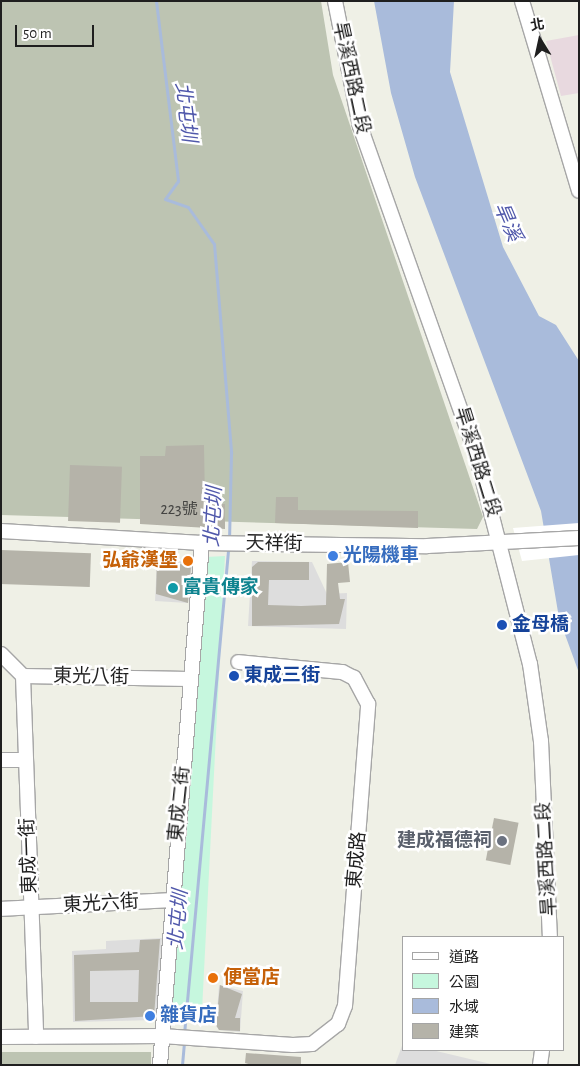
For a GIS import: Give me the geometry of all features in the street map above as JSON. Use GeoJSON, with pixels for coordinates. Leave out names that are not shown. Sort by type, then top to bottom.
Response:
{"type":"FeatureCollection","features":[{"type":"Feature","properties":{"kind":"street","name":"旱溪西路二段"},"geometry":{"type":"LineString","coordinates":[[335,1],[360,126],[476,454],[502,545],[536,702],[551,896],[550,936]]}},
{"type":"Feature","properties":{"kind":"street"},"geometry":{"type":"LineString","coordinates":[[522,1],[579,192]]}},
{"type":"Feature","properties":{"kind":"street","name":"天祥街"},"geometry":{"type":"LineString","coordinates":[[1,532],[202,543],[502,545],[579,538]]}},
{"type":"Feature","properties":{"kind":"street","name":"東成二街"},"geometry":{"type":"LineString","coordinates":[[160,1065],[171,900],[202,543]]}},
{"type":"Feature","properties":{"kind":"street"},"geometry":{"type":"LineString","coordinates":[[1,654],[23,676]]}},
{"type":"Feature","properties":{"kind":"street","name":"東成路"},"geometry":{"type":"LineString","coordinates":[[162,1036],[312,1044],[338,1024],[345,1006],[369,722],[362,691],[354,678],[342,672],[238,662]]}},
{"type":"Feature","properties":{"kind":"street","name":"東光八街"},"geometry":{"type":"LineString","coordinates":[[23,676],[189,679]]}},
{"type":"Feature","properties":{"kind":"street","name":"東成一街"},"geometry":{"type":"LineString","coordinates":[[23,676],[36,1037]]}},
{"type":"Feature","properties":{"kind":"street"},"geometry":{"type":"LineString","coordinates":[[1,760],[26,760]]}},
{"type":"Feature","properties":{"kind":"street","name":"東光六街"},"geometry":{"type":"LineString","coordinates":[[1,909],[171,900]]}},
{"type":"Feature","properties":{"kind":"street"},"geometry":{"type":"LineString","coordinates":[[1,1038],[162,1036]]}},
{"type":"Feature","properties":{"kind":"street"},"geometry":{"type":"LineString","coordinates":[[540,1065],[542,1051]]}},
{"type":"Feature","properties":{"kind":"shaded area"},"geometry":{"type":"Polygon","coordinates":[[[1,1],[321,1],[333,75],[483,517],[477,529],[1,515],[1,1]]]}},
{"type":"Feature","properties":{"kind":"shaded area"},"geometry":{"type":"Polygon","coordinates":[[[579,35],[579,93],[561,96],[546,41],[579,35]]]}},
{"type":"Feature","properties":{"kind":"shaded area","name":"富貴傳家"},"geometry":{"type":"Polygon","coordinates":[[[157,560],[188,562],[192,566],[188,603],[155,601],[157,560]]]}},
{"type":"Feature","properties":{"kind":"shaded area"},"geometry":{"type":"Polygon","coordinates":[[[252,561],[312,562],[327,594],[347,593],[346,629],[248,626],[252,561]]]}},
{"type":"Feature","properties":{"kind":"shaded area"},"geometry":{"type":"Polygon","coordinates":[[[162,938],[156,1020],[73,1022],[72,951],[106,949],[106,941],[162,938]]]}},
{"type":"Feature","properties":{"kind":"shaded area"},"geometry":{"type":"Polygon","coordinates":[[[219,985],[243,991],[240,1032],[219,1030],[216,1026],[219,985]]]}},
{"type":"Feature","properties":{"kind":"shaded area"},"geometry":{"type":"Polygon","coordinates":[[[402,1046],[402,1051],[436,1051],[495,1065],[395,1065],[402,1046]]]}},
{"type":"Feature","properties":{"kind":"shaded area"},"geometry":{"type":"Polygon","coordinates":[[[1,1052],[151,1052],[151,1065],[1,1065],[1,1052]]]}},
{"type":"Feature","properties":{"kind":"green space"},"geometry":{"type":"Polygon","coordinates":[[[225,556],[202,1011],[172,1010],[206,557],[225,556]]]}},
{"type":"Feature","properties":{"kind":"water"},"geometry":{"type":"Polygon","coordinates":[[[374,1],[454,1],[450,72],[503,247],[539,316],[556,325],[579,361],[579,673],[559,618],[541,511],[415,177],[391,93],[374,1]]]}},
{"type":"Feature","properties":{"kind":"pier","name":"金母橋"},"geometry":{"type":"Polygon","coordinates":[[[579,523],[579,555],[522,561],[513,528],[579,523]]]}},
{"type":"Feature","properties":{"kind":"building"},"geometry":{"type":"Polygon","coordinates":[[[204,445],[205,504],[225,504],[225,529],[140,524],[140,456],[165,456],[166,446],[204,445]]]}},
{"type":"Feature","properties":{"kind":"building"},"geometry":{"type":"Polygon","coordinates":[[[70,465],[122,467],[120,523],[68,521],[70,465]]]}},
{"type":"Feature","properties":{"kind":"building"},"geometry":{"type":"Polygon","coordinates":[[[276,497],[298,497],[298,510],[418,511],[418,528],[275,523],[276,497]]]}},
{"type":"Feature","properties":{"kind":"building"},"geometry":{"type":"Polygon","coordinates":[[[1,550],[91,553],[90,587],[1,584],[1,550]]]}},
{"type":"Feature","properties":{"kind":"building","name":"富貴傳家"},"geometry":{"type":"Polygon","coordinates":[[[157,560],[191,566],[188,603],[156,594],[157,560]]]}},
{"type":"Feature","properties":{"kind":"building"},"geometry":{"type":"Polygon","coordinates":[[[258,562],[309,562],[309,580],[269,580],[268,605],[301,606],[326,605],[327,564],[348,562],[350,582],[338,583],[340,599],[345,599],[339,624],[252,626],[252,567],[258,562]]]}},
{"type":"Feature","properties":{"kind":"building","name":"建成福德祠"},"geometry":{"type":"Polygon","coordinates":[[[494,818],[519,823],[510,865],[486,860],[494,818]]]}},
{"type":"Feature","properties":{"kind":"building"},"geometry":{"type":"Polygon","coordinates":[[[160,939],[154,1016],[75,1021],[74,955],[139,952],[140,940],[160,939]],[[139,970],[90,971],[90,1002],[138,1002],[139,970]]]}},
{"type":"Feature","properties":{"kind":"building"},"geometry":{"type":"Polygon","coordinates":[[[220,985],[242,994],[235,1018],[240,1018],[240,1031],[219,1030],[216,1025],[220,985]]]}},
{"type":"Feature","properties":{"kind":"building"},"geometry":{"type":"Polygon","coordinates":[[[246,1053],[301,1057],[301,1065],[252,1065],[245,1063],[246,1053]]]}},
{"type":"Feature","properties":{"kind":"waterway","name":"北屯圳"},"geometry":{"type":"LineString","coordinates":[[156,1],[178,181],[165,199],[188,207],[214,244],[231,453],[229,539]]}},
{"type":"Feature","properties":{"kind":"waterway","name":"北屯圳"},"geometry":{"type":"LineString","coordinates":[[184,1034],[228,547]]}},
{"type":"Feature","properties":{"kind":"waterway","name":"北屯圳"},"geometry":{"type":"LineString","coordinates":[[182,1065],[184,1040]]}},
{"type":"Feature","properties":{"kind":"place","name":"光陽機車"},"geometry":{"type":"Point","coordinates":[333,556]}},
{"type":"Feature","properties":{"kind":"place","name":"弘爺漢堡"},"geometry":{"type":"Point","coordinates":[188,561]}},
{"type":"Feature","properties":{"kind":"place","name":"富貴傳家"},"geometry":{"type":"Point","coordinates":[173,588]}},
{"type":"Feature","properties":{"kind":"place","name":"金母橋"},"geometry":{"type":"Point","coordinates":[502,625]}},
{"type":"Feature","properties":{"kind":"place","name":"東成三街"},"geometry":{"type":"Point","coordinates":[234,676]}},
{"type":"Feature","properties":{"kind":"place","name":"建成福德祠"},"geometry":{"type":"Point","coordinates":[502,841]}},
{"type":"Feature","properties":{"kind":"place","name":"便當店"},"geometry":{"type":"Point","coordinates":[213,978]}},
{"type":"Feature","properties":{"kind":"place","name":"雜貨店"},"geometry":{"type":"Point","coordinates":[150,1016]}},
{"type":"Feature","properties":{"kind":"water label","name":"旱溪"},"geometry":{"type":"Point","coordinates":[507,222]}}]}
